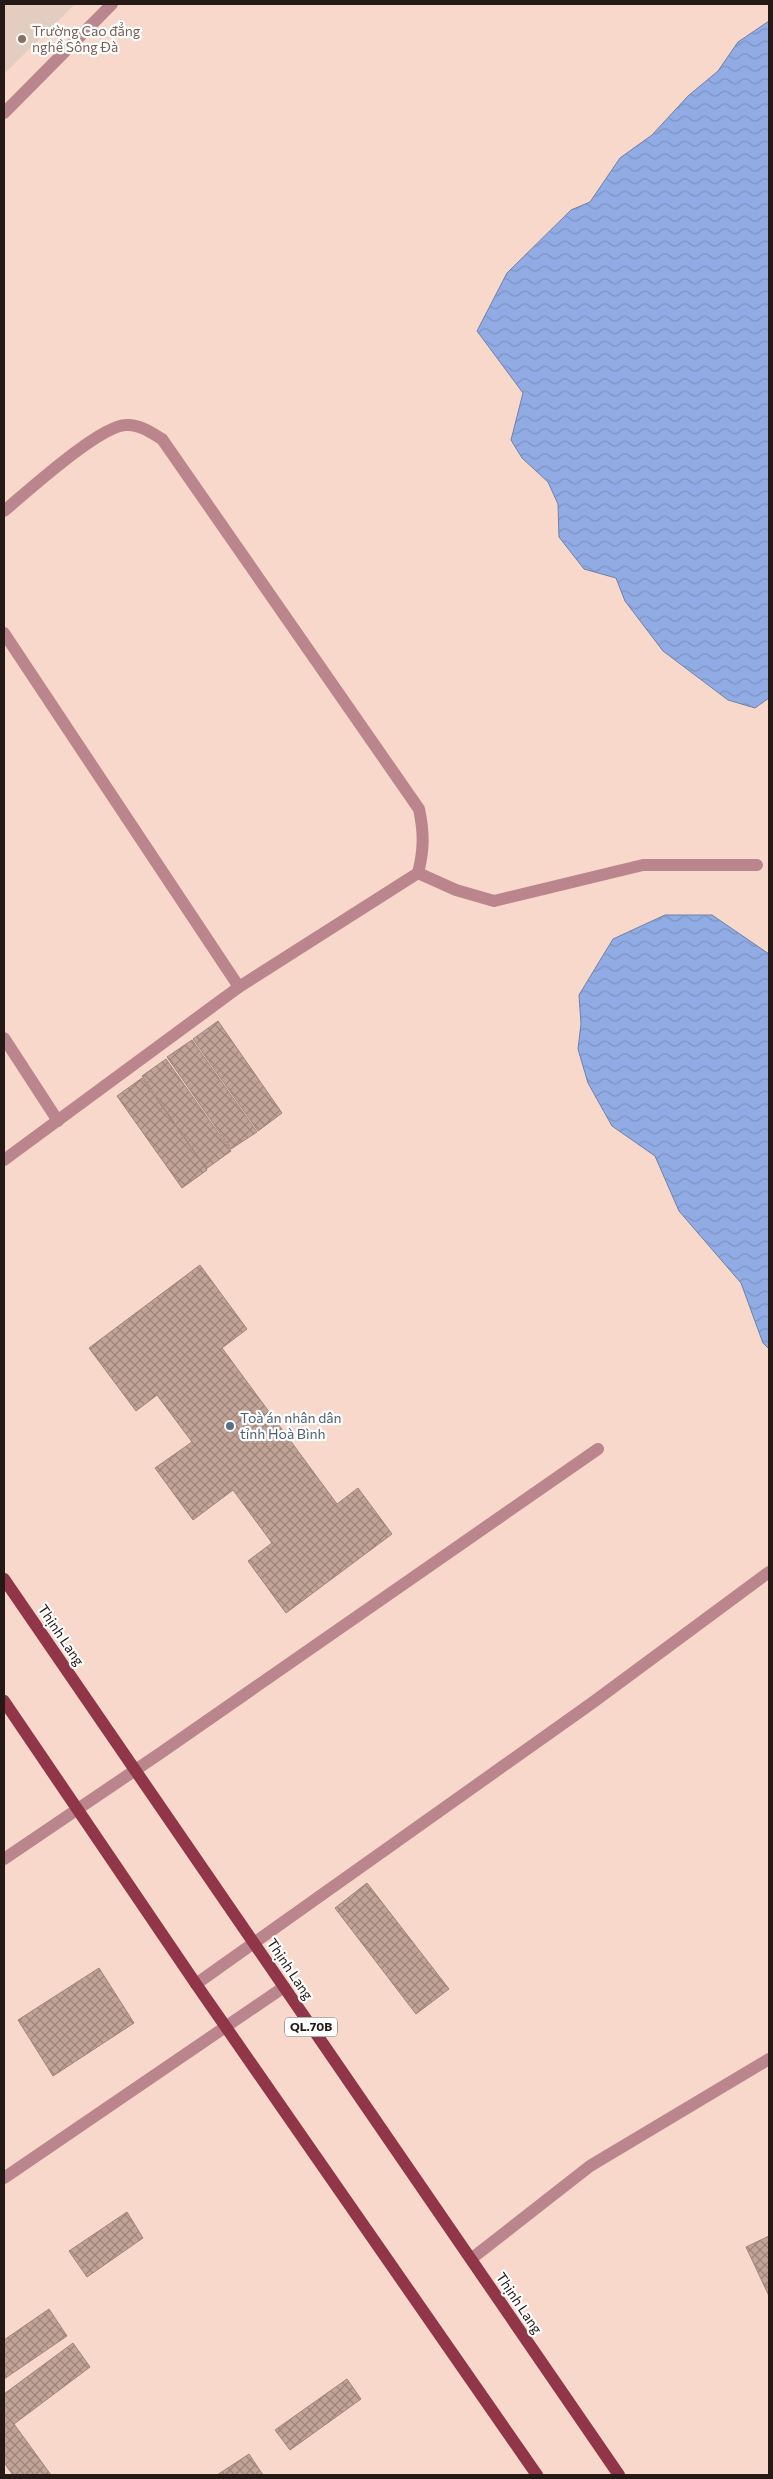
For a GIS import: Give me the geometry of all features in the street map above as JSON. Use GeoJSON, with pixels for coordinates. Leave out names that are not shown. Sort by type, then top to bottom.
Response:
{"type":"FeatureCollection","features":[{"type":"Feature","properties":{"kind":"main road","name":"Thịnh Lang"},"geometry":{"type":"LineString","coordinates":[[4,1578],[619,2475]]}},
{"type":"Feature","properties":{"kind":"main road"},"geometry":{"type":"LineString","coordinates":[[4,1701],[196,1984],[537,2475]]}},
{"type":"Feature","properties":{"kind":"street"},"geometry":{"type":"LineString","coordinates":[[4,113],[112,4]]}},
{"type":"Feature","properties":{"kind":"street"},"geometry":{"type":"LineString","coordinates":[[4,510],[101,433],[126,425],[144,429],[162,439],[419,809],[423,826],[424,851],[418,873],[239,987],[4,1160]]}},
{"type":"Feature","properties":{"kind":"street"},"geometry":{"type":"LineString","coordinates":[[4,633],[239,987]]}},
{"type":"Feature","properties":{"kind":"street"},"geometry":{"type":"LineString","coordinates":[[418,873],[456,890],[494,901],[643,865],[757,864]]}},
{"type":"Feature","properties":{"kind":"street"},"geometry":{"type":"LineString","coordinates":[[4,1038],[58,1121]]}},
{"type":"Feature","properties":{"kind":"street"},"geometry":{"type":"LineString","coordinates":[[4,1859],[78,1810],[598,1449]]}},
{"type":"Feature","properties":{"kind":"street"},"geometry":{"type":"LineString","coordinates":[[196,1984],[413,1828],[592,1703],[769,1572]]}},
{"type":"Feature","properties":{"kind":"street"},"geometry":{"type":"LineString","coordinates":[[4,2178],[284,1987]]}},
{"type":"Feature","properties":{"kind":"street"},"geometry":{"type":"LineString","coordinates":[[470,2259],[590,2166],[769,2059]]}},
{"type":"Feature","properties":{"kind":"shaded area","name":"Trường Cao đẳng nghề Sông Đà"},"geometry":{"type":"Polygon","coordinates":[[[4,4],[75,4],[4,74],[4,4]]]}},
{"type":"Feature","properties":{"kind":"water"},"geometry":{"type":"Polygon","coordinates":[[[769,21],[769,698],[755,708],[728,700],[663,651],[625,601],[616,578],[584,569],[559,537],[558,504],[548,482],[522,458],[511,440],[523,393],[477,331],[507,273],[571,210],[590,202],[620,158],[652,135],[688,96],[718,71],[738,42],[769,21]]]}},
{"type":"Feature","properties":{"kind":"water"},"geometry":{"type":"Polygon","coordinates":[[[665,915],[712,915],[769,954],[769,1349],[763,1343],[741,1283],[679,1211],[655,1156],[612,1126],[588,1083],[578,1049],[581,1024],[579,995],[613,939],[665,915]]]}},
{"type":"Feature","properties":{"kind":"building"},"geometry":{"type":"Polygon","coordinates":[[[218,1021],[282,1113],[258,1131],[193,1039],[218,1021]]]}},
{"type":"Feature","properties":{"kind":"building"},"geometry":{"type":"Polygon","coordinates":[[[192,1040],[257,1132],[231,1149],[167,1057],[192,1040]]]}},
{"type":"Feature","properties":{"kind":"building"},"geometry":{"type":"Polygon","coordinates":[[[166,1059],[231,1151],[206,1169],[142,1076],[166,1059]]]}},
{"type":"Feature","properties":{"kind":"building"},"geometry":{"type":"Polygon","coordinates":[[[142,1078],[207,1170],[182,1188],[117,1096],[142,1078]]]}},
{"type":"Feature","properties":{"kind":"building","name":"Toà án nhân dân tỉnh Hoà Bình"},"geometry":{"type":"Polygon","coordinates":[[[200,1265],[247,1329],[222,1348],[337,1504],[358,1488],[392,1534],[286,1613],[248,1561],[272,1543],[233,1490],[193,1520],[155,1468],[192,1442],[157,1395],[136,1411],[89,1348],[200,1265]]]}},
{"type":"Feature","properties":{"kind":"building"},"geometry":{"type":"Polygon","coordinates":[[[367,1883],[449,1989],[416,2014],[335,1908],[367,1883]]]}},
{"type":"Feature","properties":{"kind":"building"},"geometry":{"type":"Polygon","coordinates":[[[99,1968],[134,2023],[53,2076],[18,2020],[99,1968]]]}},
{"type":"Feature","properties":{"kind":"building"},"geometry":{"type":"Polygon","coordinates":[[[127,2212],[143,2238],[87,2277],[69,2251],[127,2212]]]}},
{"type":"Feature","properties":{"kind":"building"},"geometry":{"type":"Polygon","coordinates":[[[769,2236],[769,2296],[746,2247],[769,2236]]]}},
{"type":"Feature","properties":{"kind":"building"},"geometry":{"type":"Polygon","coordinates":[[[49,2309],[67,2336],[4,2379],[4,2340],[49,2309]]]}},
{"type":"Feature","properties":{"kind":"building"},"geometry":{"type":"Polygon","coordinates":[[[73,2343],[90,2367],[14,2424],[51,2475],[13,2475],[4,2463],[4,2394],[73,2343]]]}},
{"type":"Feature","properties":{"kind":"building"},"geometry":{"type":"Polygon","coordinates":[[[347,2379],[361,2399],[290,2450],[275,2430],[347,2379]]]}},
{"type":"Feature","properties":{"kind":"building"},"geometry":{"type":"Polygon","coordinates":[[[249,2454],[263,2475],[217,2475],[249,2454]]]}},
{"type":"Feature","properties":{"kind":"place","name":"Trường Cao đẳng nghề Sông Đà"},"geometry":{"type":"Point","coordinates":[22,39]}},
{"type":"Feature","properties":{"kind":"place","name":"Toà án nhân dân tỉnh Hoà Bình"},"geometry":{"type":"Point","coordinates":[230,1426]}}]}
